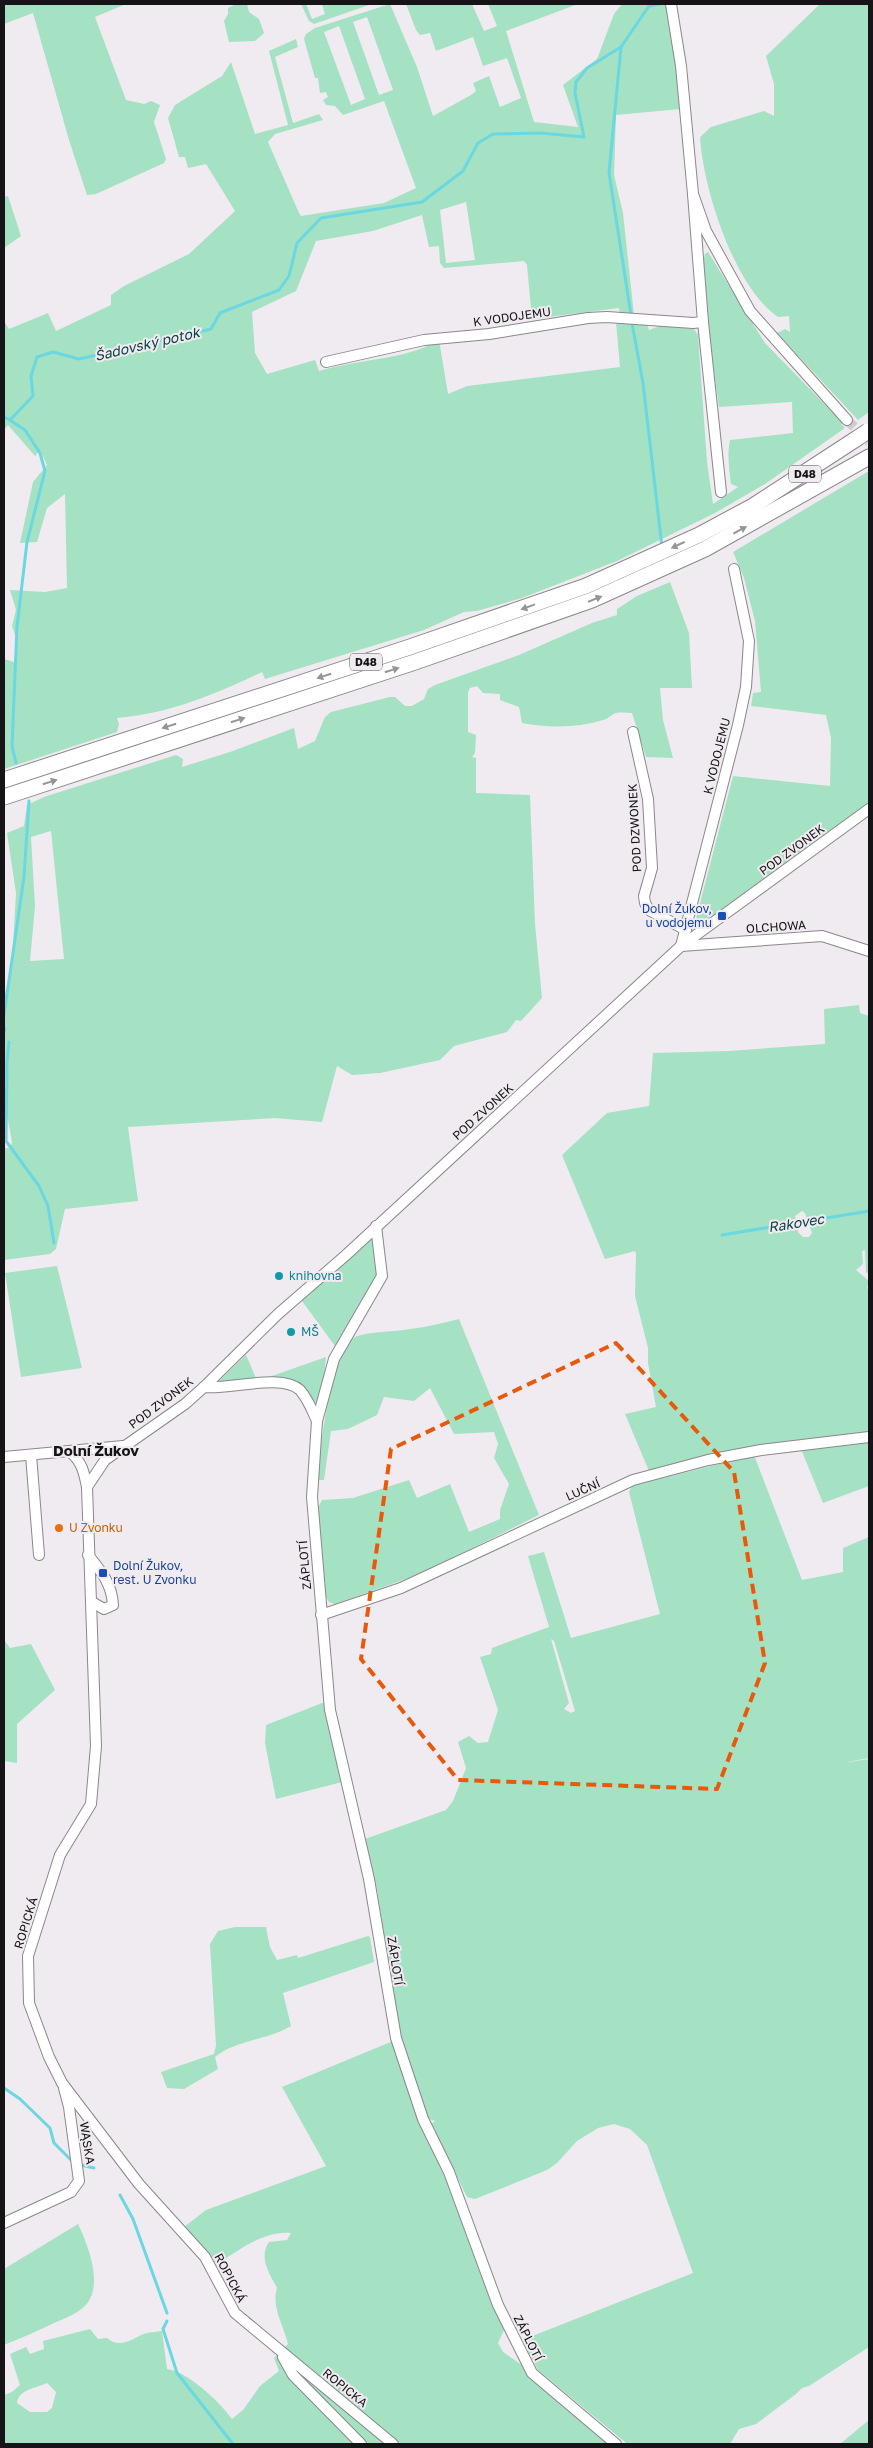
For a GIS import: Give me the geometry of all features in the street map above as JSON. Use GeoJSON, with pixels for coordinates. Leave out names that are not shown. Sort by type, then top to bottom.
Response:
{"type":"FeatureCollection","features":[{"type":"Feature","properties":{"kind":"highway","name":"D48"},"geometry":{"type":"LineString","coordinates":[[4,780],[410,648],[586,586],[698,535],[753,506],[864,433]]}},
{"type":"Feature","properties":{"kind":"highway","name":"D48"},"geometry":{"type":"LineString","coordinates":[[4,797],[415,662],[575,607],[649,576],[705,549],[815,487],[869,452]]}},
{"type":"Feature","properties":{"kind":"street"},"geometry":{"type":"LineString","coordinates":[[672,5],[681,66],[703,322],[721,492]]}},
{"type":"Feature","properties":{"kind":"street"},"geometry":{"type":"LineString","coordinates":[[693,194],[706,231],[750,311],[847,420]]}},
{"type":"Feature","properties":{"kind":"street","name":"K VODOJEMU"},"geometry":{"type":"LineString","coordinates":[[326,362],[424,340],[489,334],[588,318],[607,317],[703,322]]}},
{"type":"Feature","properties":{"kind":"street","name":"K VODOJEMU"},"geometry":{"type":"LineString","coordinates":[[682,946],[746,687],[748,641],[734,569]]}},
{"type":"Feature","properties":{"kind":"street","name":"POD DZWONEK"},"geometry":{"type":"LineString","coordinates":[[633,732],[648,799],[652,868],[644,896],[645,903],[649,910],[686,930]]}},
{"type":"Feature","properties":{"kind":"street","name":"POD ZVONEK"},"geometry":{"type":"LineString","coordinates":[[87,1487],[105,1460],[185,1404],[278,1314],[682,946],[869,809]]}},
{"type":"Feature","properties":{"kind":"street","name":"OLCHOWA"},"geometry":{"type":"LineString","coordinates":[[682,946],[822,936],[869,951]]}},
{"type":"Feature","properties":{"kind":"street","name":"ZÁPLOTÍ"},"geometry":{"type":"LineString","coordinates":[[376,1226],[382,1276],[334,1359],[317,1421],[312,1497],[330,1710],[369,1878],[396,2038],[413,2092],[449,2172],[498,2305],[532,2373],[616,2444]]}},
{"type":"Feature","properties":{"kind":"street","name":"ZÁPLOTÍ"},"geometry":{"type":"LineString","coordinates":[[204,1387],[218,1388],[276,1382],[289,1384],[298,1389],[307,1398],[317,1421]]}},
{"type":"Feature","properties":{"kind":"street","name":"LUČNÍ"},"geometry":{"type":"LineString","coordinates":[[321,1615],[401,1588],[633,1480],[708,1460],[761,1450],[869,1437]]}},
{"type":"Feature","properties":{"kind":"street","name":"POD ZVONEK"},"geometry":{"type":"LineString","coordinates":[[4,1457],[124,1446]]}},
{"type":"Feature","properties":{"kind":"street"},"geometry":{"type":"LineString","coordinates":[[70,1452],[78,1458],[84,1469],[87,1487]]}},
{"type":"Feature","properties":{"kind":"street"},"geometry":{"type":"LineString","coordinates":[[31,1455],[39,1555]]}},
{"type":"Feature","properties":{"kind":"street","name":"ROPICKÁ"},"geometry":{"type":"LineString","coordinates":[[87,1487],[96,1746],[91,1804],[60,1855],[28,1956],[29,2003],[49,2057],[62,2083],[139,2184],[205,2257],[234,2313],[280,2351]]}},
{"type":"Feature","properties":{"kind":"street"},"geometry":{"type":"LineString","coordinates":[[88,1555],[103,1572],[112,1592],[113,1605],[104,1609],[92,1602]]}},
{"type":"Feature","properties":{"kind":"street","name":"WĄSKA"},"geometry":{"type":"LineString","coordinates":[[4,2224],[71,2192],[79,2181],[69,2107],[62,2083]]}},
{"type":"Feature","properties":{"kind":"street"},"geometry":{"type":"LineString","coordinates":[[280,2351],[293,2375],[361,2444]]}},
{"type":"Feature","properties":{"kind":"street","name":"ROPICKA"},"geometry":{"type":"LineString","coordinates":[[280,2351],[393,2444]]}},
{"type":"Feature","properties":{"kind":"highlighted area"},"geometry":{"type":"Polygon","coordinates":[[[616,1343],[734,1472],[765,1663],[717,1789],[458,1780],[361,1659],[391,1449],[616,1343]]]}},
{"type":"Feature","properties":{"kind":"green space"},"geometry":{"type":"Polygon","coordinates":[[[4,4],[126,4],[95,17],[126,100],[144,104],[151,101],[160,105],[154,122],[166,159],[164,163],[96,194],[87,195],[69,140],[33,13],[4,24],[4,4]]]}},
{"type":"Feature","properties":{"kind":"green space"},"geometry":{"type":"Polygon","coordinates":[[[236,4],[247,4],[249,12],[259,19],[264,33],[255,41],[229,42],[224,21],[228,14],[228,8],[236,4]]]}},
{"type":"Feature","properties":{"kind":"green space"},"geometry":{"type":"Polygon","coordinates":[[[301,4],[306,4],[312,19],[325,14],[322,4],[372,4],[314,24],[309,21],[301,4]]]}},
{"type":"Feature","properties":{"kind":"green space"},"geometry":{"type":"Polygon","coordinates":[[[390,4],[417,67],[433,116],[471,95],[476,91],[473,83],[489,76],[500,107],[521,98],[507,58],[483,66],[473,37],[436,51],[430,33],[420,35],[416,30],[406,4],[472,4],[484,31],[497,26],[488,4],[578,4],[506,31],[534,122],[578,127],[563,85],[597,59],[614,14],[622,4],[666,4],[676,61],[680,109],[616,115],[614,175],[623,213],[634,315],[620,315],[619,308],[532,319],[527,265],[524,261],[444,268],[440,263],[439,246],[429,247],[422,215],[373,231],[316,241],[296,291],[252,312],[255,353],[267,374],[315,360],[319,371],[412,352],[439,340],[448,394],[467,386],[620,367],[616,322],[647,324],[649,330],[660,326],[694,329],[698,335],[707,462],[713,504],[738,487],[731,484],[728,456],[730,440],[793,433],[792,402],[719,407],[709,337],[703,261],[705,254],[708,252],[765,343],[843,423],[841,424],[845,428],[765,484],[715,513],[617,561],[522,598],[477,611],[464,612],[424,630],[265,679],[262,672],[192,702],[155,712],[117,718],[119,724],[117,732],[4,769],[4,659],[14,662],[18,643],[12,626],[16,610],[10,590],[45,592],[67,588],[65,494],[47,508],[37,542],[20,543],[33,482],[47,465],[40,450],[35,456],[8,425],[4,430],[4,321],[9,329],[48,313],[56,331],[111,305],[111,295],[124,286],[189,254],[235,211],[206,164],[188,168],[185,157],[179,157],[168,118],[175,105],[222,76],[231,62],[255,134],[288,125],[269,51],[296,39],[298,47],[275,57],[293,123],[319,114],[323,120],[275,134],[268,142],[301,216],[384,203],[416,188],[384,101],[343,115],[335,106],[326,105],[323,100],[328,97],[326,92],[320,93],[318,78],[315,78],[304,39],[306,34],[315,28],[390,4]],[[367,17],[353,22],[379,95],[393,90],[367,17]],[[339,26],[324,32],[351,105],[365,99],[339,26]],[[466,202],[440,210],[446,263],[475,260],[466,202]]]}},
{"type":"Feature","properties":{"kind":"green space"},"geometry":{"type":"Polygon","coordinates":[[[820,4],[869,4],[869,412],[858,420],[777,333],[785,329],[790,332],[789,316],[778,317],[762,303],[735,260],[714,208],[702,158],[700,137],[711,127],[764,111],[774,116],[774,84],[766,56],[820,4]]]}},
{"type":"Feature","properties":{"kind":"green space"},"geometry":{"type":"Polygon","coordinates":[[[8,196],[21,236],[4,248],[4,197],[8,196]]]}},
{"type":"Feature","properties":{"kind":"green space"},"geometry":{"type":"Polygon","coordinates":[[[869,471],[869,802],[693,930],[733,776],[830,786],[831,738],[826,715],[751,706],[753,693],[761,692],[755,621],[744,578],[733,552],[869,471]]]}},
{"type":"Feature","properties":{"kind":"green space"},"geometry":{"type":"Polygon","coordinates":[[[670,582],[689,633],[692,688],[660,688],[663,720],[673,758],[646,757],[632,713],[616,713],[607,719],[573,726],[532,725],[522,723],[519,707],[500,700],[500,694],[483,693],[477,686],[470,688],[468,692],[468,732],[476,735],[475,753],[472,757],[476,758],[476,793],[530,795],[535,924],[542,998],[521,1021],[516,1020],[507,1032],[454,1046],[440,1060],[380,1073],[352,1075],[337,1066],[322,1122],[275,1118],[128,1127],[138,1201],[65,1209],[56,1249],[50,1254],[4,1260],[4,1148],[10,1148],[12,1142],[4,1098],[4,998],[12,964],[16,893],[7,833],[24,826],[27,805],[44,797],[176,755],[183,759],[182,767],[230,752],[294,728],[298,749],[315,741],[325,717],[331,712],[390,697],[395,697],[405,706],[412,706],[424,699],[428,689],[435,685],[519,655],[592,623],[617,615],[617,609],[637,596],[670,582]],[[51,831],[31,837],[35,906],[30,961],[64,959],[51,831]]]}},
{"type":"Feature","properties":{"kind":"green space"},"geometry":{"type":"Polygon","coordinates":[[[859,1005],[860,1013],[869,1016],[869,1274],[866,1272],[865,1250],[862,1251],[863,1264],[856,1270],[869,1281],[867,1288],[869,1290],[869,1433],[649,1471],[625,1414],[656,1407],[648,1363],[648,1348],[635,1296],[636,1254],[635,1251],[605,1259],[562,1155],[607,1113],[649,1106],[653,1053],[729,1051],[825,1044],[824,1009],[859,1005]],[[802,1211],[795,1216],[798,1232],[803,1237],[809,1237],[812,1233],[805,1213],[802,1211]]]}},
{"type":"Feature","properties":{"kind":"green space"},"geometry":{"type":"Polygon","coordinates":[[[370,1239],[373,1239],[377,1274],[335,1346],[302,1301],[370,1239]]]}},
{"type":"Feature","properties":{"kind":"green space"},"geometry":{"type":"Polygon","coordinates":[[[57,1266],[82,1368],[21,1377],[5,1273],[57,1266]]]}},
{"type":"Feature","properties":{"kind":"green space"},"geometry":{"type":"Polygon","coordinates":[[[459,1319],[539,1515],[420,1574],[335,1604],[329,1602],[324,1594],[317,1510],[322,1500],[353,1498],[409,1480],[417,1498],[450,1484],[469,1532],[500,1519],[500,1510],[509,1484],[494,1458],[498,1444],[494,1432],[454,1434],[430,1388],[414,1401],[384,1397],[377,1415],[348,1429],[331,1431],[324,1480],[317,1480],[324,1425],[333,1379],[348,1344],[357,1336],[363,1334],[404,1330],[459,1319]]]}},
{"type":"Feature","properties":{"kind":"green space"},"geometry":{"type":"Polygon","coordinates":[[[246,1355],[256,1378],[217,1383],[246,1355]]]}},
{"type":"Feature","properties":{"kind":"green space"},"geometry":{"type":"Polygon","coordinates":[[[326,1357],[324,1378],[317,1404],[296,1384],[283,1379],[266,1378],[326,1357]]]}},
{"type":"Feature","properties":{"kind":"green space"},"geometry":{"type":"Polygon","coordinates":[[[869,1441],[869,1486],[823,1503],[801,1449],[869,1441]]]}},
{"type":"Feature","properties":{"kind":"green space"},"geometry":{"type":"Polygon","coordinates":[[[754,1455],[802,1580],[843,1572],[843,1548],[869,1537],[869,1758],[842,1763],[869,1759],[869,2347],[809,2386],[802,2388],[756,2424],[739,2429],[730,2444],[626,2443],[538,2370],[522,2340],[693,2273],[647,2145],[630,2129],[614,2124],[598,2128],[577,2141],[557,2163],[547,2170],[475,2199],[467,2197],[431,2124],[435,2121],[429,2119],[426,2114],[400,2041],[377,1889],[365,1839],[446,1810],[453,1801],[466,1768],[458,1742],[469,1736],[478,1743],[488,1742],[498,1710],[480,1657],[491,1654],[492,1648],[549,1627],[528,1556],[544,1552],[571,1638],[660,1614],[629,1492],[632,1486],[754,1455]],[[551,1639],[569,1703],[564,1709],[571,1713],[575,1711],[554,1641],[551,1639]]]}},
{"type":"Feature","properties":{"kind":"green space"},"geometry":{"type":"Polygon","coordinates":[[[4,1640],[10,1648],[31,1644],[55,1690],[17,1724],[17,1763],[4,1761],[4,1640]]]}},
{"type":"Feature","properties":{"kind":"green space"},"geometry":{"type":"Polygon","coordinates":[[[325,1703],[342,1782],[276,1799],[265,1743],[266,1725],[325,1703]]]}},
{"type":"Feature","properties":{"kind":"green space"},"geometry":{"type":"Polygon","coordinates":[[[235,1927],[266,1927],[270,1947],[277,1960],[297,1955],[298,1958],[368,1936],[370,1937],[374,1962],[283,1993],[291,2026],[282,2031],[223,2051],[215,2057],[218,2069],[184,2089],[167,2088],[161,2072],[214,2054],[216,2045],[210,1944],[218,1931],[235,1927]]]}},
{"type":"Feature","properties":{"kind":"green space"},"geometry":{"type":"Polygon","coordinates":[[[393,2041],[420,2125],[457,2203],[504,2330],[498,2343],[503,2352],[522,2365],[536,2383],[609,2444],[4,2444],[4,2395],[12,2392],[20,2385],[10,2354],[26,2347],[30,2354],[44,2349],[43,2341],[90,2329],[98,2339],[107,2338],[115,2343],[120,2343],[146,2333],[162,2331],[167,2369],[184,2375],[193,2381],[220,2404],[232,2419],[243,2410],[260,2386],[279,2371],[274,2358],[288,2344],[277,2309],[277,2288],[268,2272],[265,2254],[269,2242],[287,2240],[291,2233],[281,2233],[261,2238],[215,2265],[208,2252],[184,2227],[206,2210],[326,2166],[282,2087],[393,2041]],[[47,2383],[24,2392],[17,2403],[30,2412],[47,2412],[52,2408],[56,2392],[47,2383]]]}},
{"type":"Feature","properties":{"kind":"green space"},"geometry":{"type":"Polygon","coordinates":[[[78,2224],[93,2266],[93,2289],[90,2299],[84,2307],[72,2315],[4,2345],[4,2269],[78,2224]]]}},
{"type":"Feature","properties":{"kind":"green space"},"geometry":{"type":"Polygon","coordinates":[[[869,2420],[869,2444],[840,2444],[869,2420]]]}},
{"type":"Feature","properties":{"kind":"waterway","name":"Šadovský potok"},"geometry":{"type":"LineString","coordinates":[[4,417],[10,420],[33,396],[31,376],[37,357],[53,352],[79,359],[211,329],[220,313],[279,290],[289,276],[297,243],[321,218],[422,202],[463,171],[478,143],[493,134],[540,133],[584,137],[575,93],[576,82],[587,68],[621,47],[649,6],[659,4]]}},
{"type":"Feature","properties":{"kind":"waterway"},"geometry":{"type":"LineString","coordinates":[[621,47],[609,173],[631,315]]}},
{"type":"Feature","properties":{"kind":"waterway"},"geometry":{"type":"LineString","coordinates":[[632,323],[643,383],[662,547]]}},
{"type":"Feature","properties":{"kind":"waterway"},"geometry":{"type":"LineString","coordinates":[[10,420],[25,430],[40,453],[45,471],[27,542],[17,627],[12,746],[16,763]]}},
{"type":"Feature","properties":{"kind":"waterway"},"geometry":{"type":"LineString","coordinates":[[4,1015],[24,877],[29,801]]}},
{"type":"Feature","properties":{"kind":"waterway"},"geometry":{"type":"LineString","coordinates":[[9,1042],[6,1141],[39,1186],[48,1206],[54,1243]]}},
{"type":"Feature","properties":{"kind":"waterway","name":"Rakovec"},"geometry":{"type":"LineString","coordinates":[[722,1235],[869,1211]]}},
{"type":"Feature","properties":{"kind":"waterway"},"geometry":{"type":"LineString","coordinates":[[4,2088],[20,2099],[50,2128],[54,2143],[73,2162]]}},
{"type":"Feature","properties":{"kind":"waterway"},"geometry":{"type":"LineString","coordinates":[[81,2165],[94,2168]]}},
{"type":"Feature","properties":{"kind":"waterway"},"geometry":{"type":"LineString","coordinates":[[120,2195],[133,2219],[167,2313]]}},
{"type":"Feature","properties":{"kind":"waterway"},"geometry":{"type":"LineString","coordinates":[[167,2321],[163,2329],[177,2373],[233,2444]]}},
{"type":"Feature","properties":{"kind":"tunnel"},"geometry":{"type":"LineString","coordinates":[[847,420],[869,442]]}},
{"type":"Feature","properties":{"kind":"place","name":"Dolní Žukov, u vodojemu"},"geometry":{"type":"Point","coordinates":[722,916]}},
{"type":"Feature","properties":{"kind":"place","name":"knihovna"},"geometry":{"type":"Point","coordinates":[279,1276]}},
{"type":"Feature","properties":{"kind":"place","name":"MŠ"},"geometry":{"type":"Point","coordinates":[291,1332]}},
{"type":"Feature","properties":{"kind":"place","name":"U Zvonku"},"geometry":{"type":"Point","coordinates":[59,1528]}},
{"type":"Feature","properties":{"kind":"place","name":"Dolní Žukov, rest. U Zvonku"},"geometry":{"type":"Point","coordinates":[103,1573]}},
{"type":"Feature","properties":{"kind":"district","name":"Dolní Žukov"},"geometry":{"type":"Point","coordinates":[96,1451]}}]}
